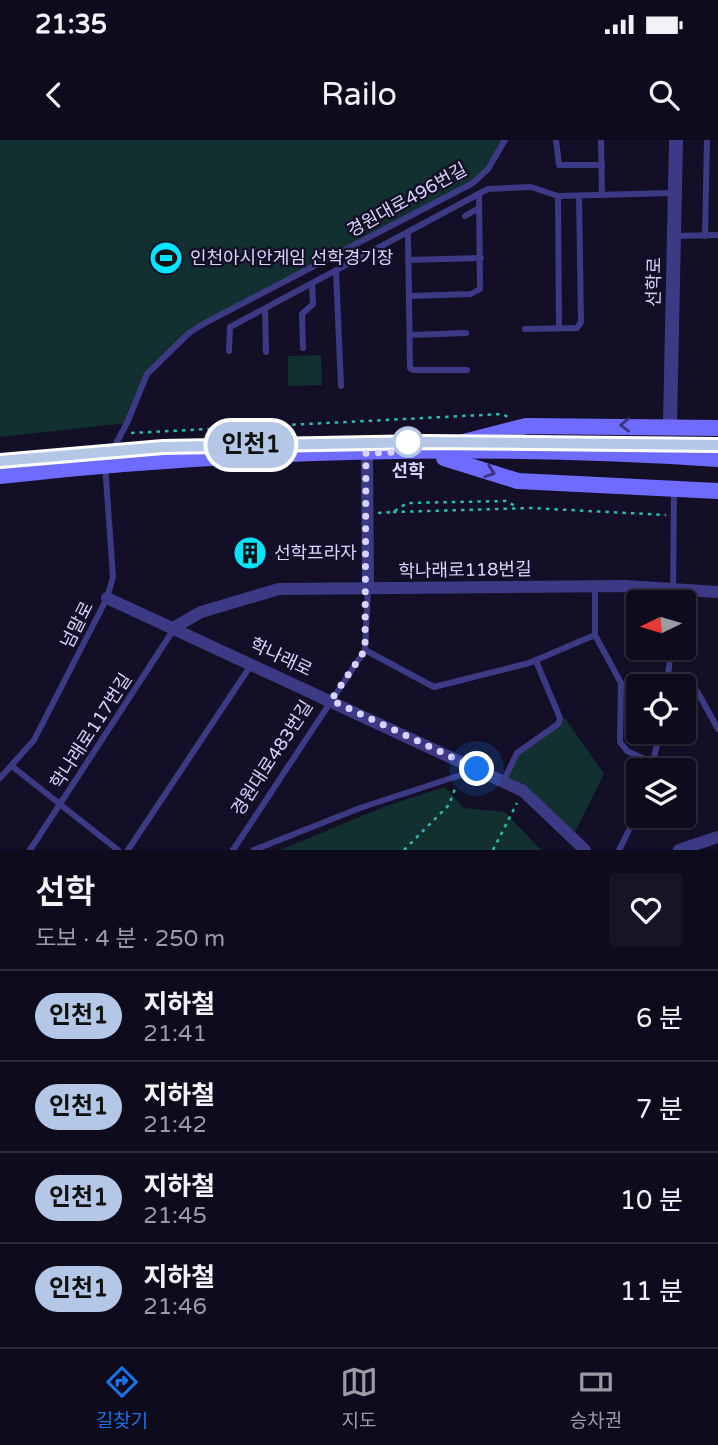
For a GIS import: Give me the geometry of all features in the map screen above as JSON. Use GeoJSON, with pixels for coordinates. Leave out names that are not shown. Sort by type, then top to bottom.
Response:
{"type":"FeatureCollection","features":[{"type":"Feature","properties":{"kind":"main road"},"geometry":{"type":"LineString","coordinates":[[425,452],[526,426],[670,425],[718,428]]}},
{"type":"Feature","properties":{"kind":"main road"},"geometry":{"type":"LineString","coordinates":[[425,452],[517,481],[718,491]]}},
{"type":"Feature","properties":{"kind":"main road"},"geometry":{"type":"LineString","coordinates":[[0,476],[105,464],[366,453],[718,459]]}},
{"type":"Feature","properties":{"kind":"street","name":"선학로"},"geometry":{"type":"LineString","coordinates":[[670,425],[676,140]]}},
{"type":"Feature","properties":{"kind":"street"},"geometry":{"type":"LineString","coordinates":[[366,453],[368,589]]}},
{"type":"Feature","properties":{"kind":"street","name":"학나래로118번길"},"geometry":{"type":"LineString","coordinates":[[175,627],[201,612],[263,591],[595,586],[718,592]]}},
{"type":"Feature","properties":{"kind":"street","name":"학나래로"},"geometry":{"type":"LineString","coordinates":[[107,598],[175,627],[523,791],[585,850]]}},
{"type":"Feature","properties":{"kind":"street"},"geometry":{"type":"LineString","coordinates":[[679,850],[718,837]]}},
{"type":"Feature","properties":{"kind":"lane","name":"경원대로496번길"},"geometry":{"type":"LineString","coordinates":[[105,464],[147,374],[189,333],[473,183],[488,169],[505,140]]}},
{"type":"Feature","properties":{"kind":"lane"},"geometry":{"type":"LineString","coordinates":[[556,140],[559,165],[601,165]]}},
{"type":"Feature","properties":{"kind":"lane"},"geometry":{"type":"LineString","coordinates":[[601,140],[602,195]]}},
{"type":"Feature","properties":{"kind":"lane"},"geometry":{"type":"LineString","coordinates":[[705,236],[707,140]]}},
{"type":"Feature","properties":{"kind":"lane"},"geometry":{"type":"LineString","coordinates":[[229,351],[230,327],[488,189],[531,187],[558,196],[675,193]]}},
{"type":"Feature","properties":{"kind":"lane"},"geometry":{"type":"LineString","coordinates":[[409,296],[471,294],[480,289],[479,194]]}},
{"type":"Feature","properties":{"kind":"lane"},"geometry":{"type":"LineString","coordinates":[[525,329],[577,328],[581,323],[579,195]]}},
{"type":"Feature","properties":{"kind":"lane"},"geometry":{"type":"LineString","coordinates":[[558,196],[559,328]]}},
{"type":"Feature","properties":{"kind":"lane"},"geometry":{"type":"LineString","coordinates":[[465,216],[479,208]]}},
{"type":"Feature","properties":{"kind":"lane"},"geometry":{"type":"LineString","coordinates":[[408,233],[410,368],[467,370]]}},
{"type":"Feature","properties":{"kind":"lane"},"geometry":{"type":"LineString","coordinates":[[674,236],[718,235]]}},
{"type":"Feature","properties":{"kind":"lane"},"geometry":{"type":"LineString","coordinates":[[408,260],[481,258]]}},
{"type":"Feature","properties":{"kind":"lane"},"geometry":{"type":"LineString","coordinates":[[336,271],[341,386]]}},
{"type":"Feature","properties":{"kind":"lane"},"geometry":{"type":"LineString","coordinates":[[303,348],[302,314],[313,304],[312,284]]}},
{"type":"Feature","properties":{"kind":"lane"},"geometry":{"type":"LineString","coordinates":[[265,309],[266,352]]}},
{"type":"Feature","properties":{"kind":"lane"},"geometry":{"type":"LineString","coordinates":[[410,335],[466,333]]}},
{"type":"Feature","properties":{"kind":"lane","name":"넘말로"},"geometry":{"type":"LineString","coordinates":[[0,778],[13,767],[34,740],[107,598],[113,578],[105,464]]}},
{"type":"Feature","properties":{"kind":"lane"},"geometry":{"type":"LineString","coordinates":[[673,588],[674,489]]}},
{"type":"Feature","properties":{"kind":"lane"},"geometry":{"type":"LineString","coordinates":[[595,586],[595,635],[621,683],[620,742],[627,751],[639,758]]}},
{"type":"Feature","properties":{"kind":"lane"},"geometry":{"type":"LineString","coordinates":[[368,589],[365,650],[434,687],[536,661],[595,635]]}},
{"type":"Feature","properties":{"kind":"lane","name":"학나래로117번길"},"geometry":{"type":"LineString","coordinates":[[30,850],[175,627]]}},
{"type":"Feature","properties":{"kind":"lane","name":"경원대로483번길"},"geometry":{"type":"LineString","coordinates":[[233,850],[365,650]]}},
{"type":"Feature","properties":{"kind":"lane"},"geometry":{"type":"LineString","coordinates":[[503,782],[517,753],[558,724],[560,718],[536,661]]}},
{"type":"Feature","properties":{"kind":"lane"},"geometry":{"type":"LineString","coordinates":[[128,850],[252,663]]}},
{"type":"Feature","properties":{"kind":"lane"},"geometry":{"type":"LineString","coordinates":[[696,691],[718,729]]}},
{"type":"Feature","properties":{"kind":"lane"},"geometry":{"type":"LineString","coordinates":[[13,767],[118,850]]}},
{"type":"Feature","properties":{"kind":"lane"},"geometry":{"type":"LineString","coordinates":[[254,850],[360,808],[477,769]]}},
{"type":"Feature","properties":{"kind":"lane"},"geometry":{"type":"LineString","coordinates":[[619,850],[630,828]]}},
{"type":"Feature","properties":{"kind":"path"},"geometry":{"type":"LineString","coordinates":[[121,434],[502,414]]}},
{"type":"Feature","properties":{"kind":"path"},"geometry":{"type":"LineString","coordinates":[[393,512],[407,503],[506,501],[519,508]]}},
{"type":"Feature","properties":{"kind":"path"},"geometry":{"type":"LineString","coordinates":[[367,513],[519,508],[674,515]]}},
{"type":"Feature","properties":{"kind":"path"},"geometry":{"type":"LineString","coordinates":[[404,850],[449,805],[456,787],[456,776]]}},
{"type":"Feature","properties":{"kind":"path"},"geometry":{"type":"LineString","coordinates":[[494,850],[523,791]]}},
{"type":"Feature","properties":{"kind":"green space","name":"인천아시안게임 선학경기장"},"geometry":{"type":"Polygon","coordinates":[[[0,140],[505,140],[496,156],[473,183],[189,333],[147,374],[127,423],[0,437],[0,140]]]}},
{"type":"Feature","properties":{"kind":"green space"},"geometry":{"type":"Polygon","coordinates":[[[321,355],[322,385],[288,386],[288,356],[321,355]]]}},
{"type":"Feature","properties":{"kind":"green space"},"geometry":{"type":"Polygon","coordinates":[[[561,718],[565,718],[604,774],[573,836],[505,781],[518,753],[561,718]]]}},
{"type":"Feature","properties":{"kind":"green space"},"geometry":{"type":"Polygon","coordinates":[[[445,787],[464,808],[505,812],[541,850],[280,850],[386,806],[445,787]]]}},
{"type":"Feature","properties":{"kind":"metro line","name":"인천1"},"geometry":{"type":"LineString","coordinates":[[0,461],[163,447],[425,442],[718,445]]}},
{"type":"Feature","properties":{"kind":"place","name":"인천아시안게임 선학경기장"},"geometry":{"type":"Point","coordinates":[166,258]}},
{"type":"Feature","properties":{"kind":"place","name":"선학"},"geometry":{"type":"Point","coordinates":[408,442]}},
{"type":"Feature","properties":{"kind":"place","name":"선학프라자"},"geometry":{"type":"Point","coordinates":[250,553]}},
{"type":"Feature","properties":{"kind":"route"},"geometry":{"type":"LineString","coordinates":[[408,442],[406,452],[366,453],[368,589],[365,650],[331,700],[477,769]]}}]}
